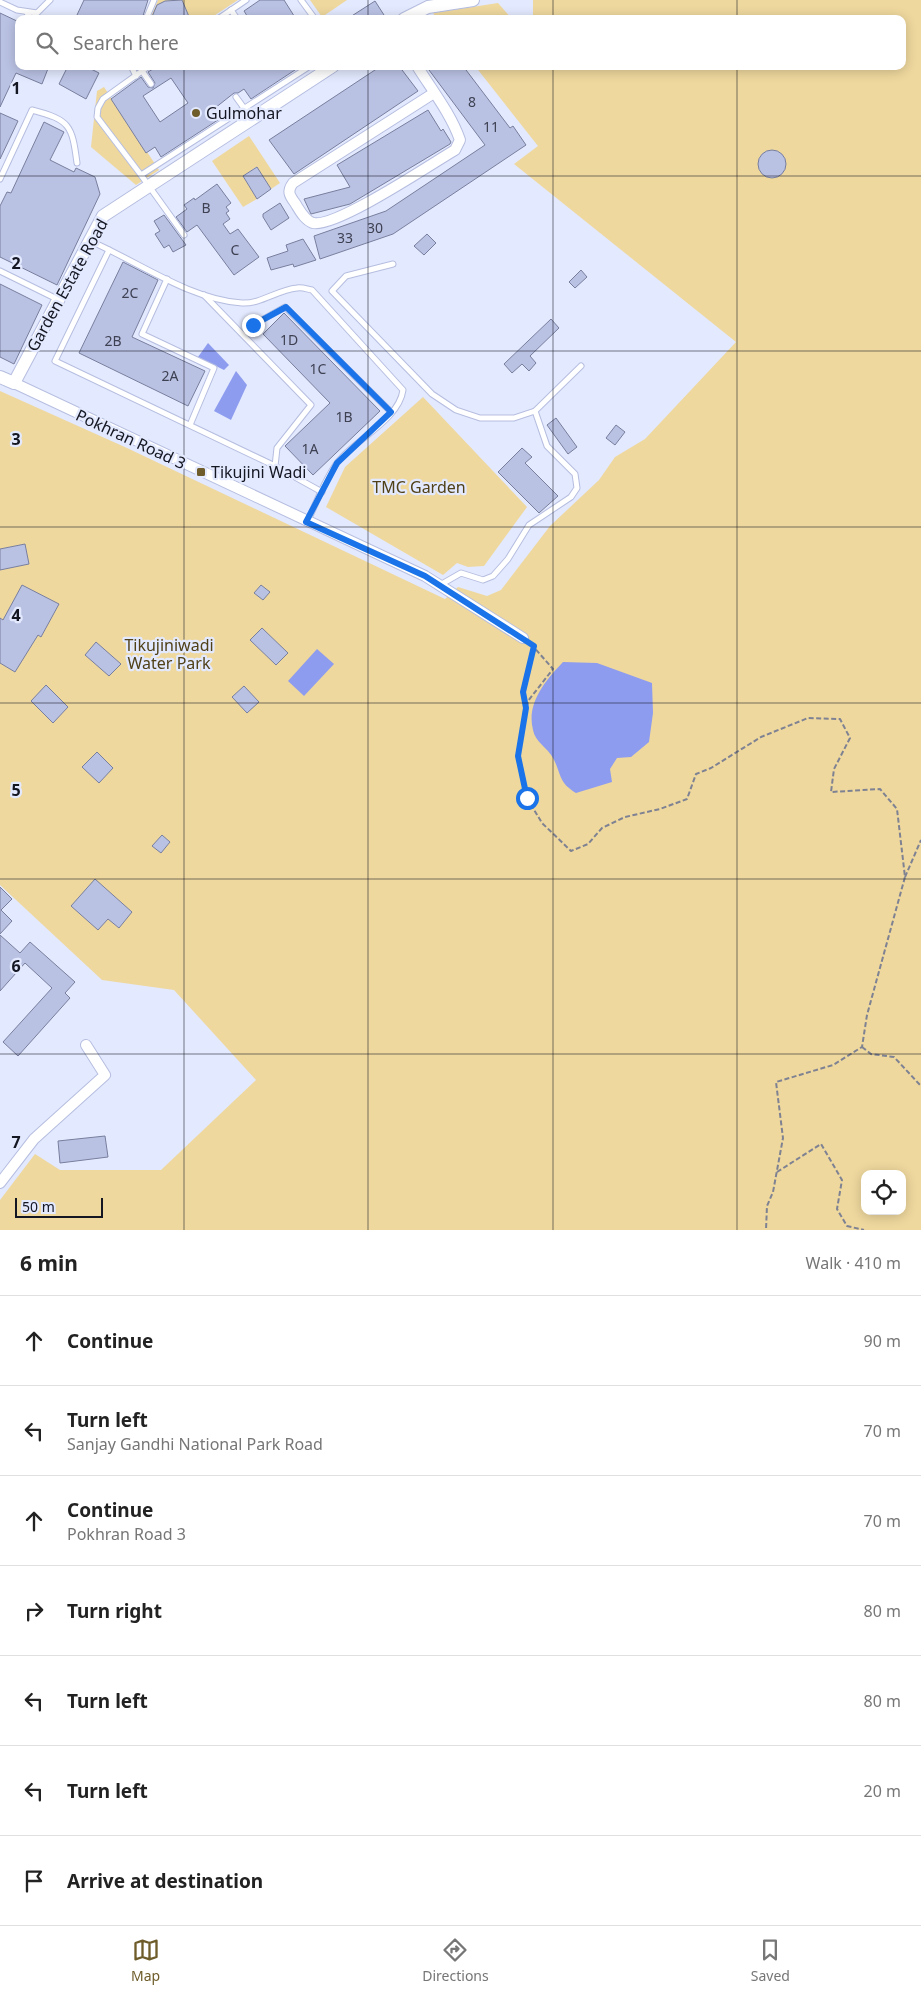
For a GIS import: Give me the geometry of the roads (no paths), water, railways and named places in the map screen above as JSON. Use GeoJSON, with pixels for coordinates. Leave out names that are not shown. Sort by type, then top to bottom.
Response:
{"type":"FeatureCollection","features":[{"type":"Feature","properties":{"kind":"street"},"geometry":{"type":"LineString","coordinates":[[413,15],[428,8],[473,0]]}},
{"type":"Feature","properties":{"kind":"street","name":"Garden Estate Road"},"geometry":{"type":"LineString","coordinates":[[14,383],[88,240],[103,216],[145,180],[249,114],[326,70]]}},
{"type":"Feature","properties":{"kind":"street"},"geometry":{"type":"LineString","coordinates":[[420,70],[434,93],[456,128],[460,140],[455,150],[359,209],[321,222],[312,222],[306,218],[290,196],[289,188],[293,183],[434,93]]}},
{"type":"Feature","properties":{"kind":"street","name":"Pokhran Road 3"},"geometry":{"type":"LineString","coordinates":[[0,377],[306,522],[425,576],[523,638]]}},
{"type":"Feature","properties":{"kind":"street"},"geometry":{"type":"LineString","coordinates":[[0,1183],[34,1139],[105,1074],[86,1045]]}},
{"type":"Feature","properties":{"kind":"lane"},"geometry":{"type":"LineString","coordinates":[[0,2],[27,12],[37,13],[50,0]]}},
{"type":"Feature","properties":{"kind":"lane"},"geometry":{"type":"LineString","coordinates":[[148,15],[154,0]]}},
{"type":"Feature","properties":{"kind":"lane"},"geometry":{"type":"LineString","coordinates":[[224,15],[246,0]]}},
{"type":"Feature","properties":{"kind":"lane"},"geometry":{"type":"LineString","coordinates":[[301,0],[312,15]]}},
{"type":"Feature","properties":{"kind":"lane"},"geometry":{"type":"LineString","coordinates":[[231,10],[234,15]]}},
{"type":"Feature","properties":{"kind":"lane"},"geometry":{"type":"LineString","coordinates":[[133,70],[136,76]]}},
{"type":"Feature","properties":{"kind":"lane"},"geometry":{"type":"LineString","coordinates":[[236,97],[249,114],[305,70]]}},
{"type":"Feature","properties":{"kind":"lane"},"geometry":{"type":"LineString","coordinates":[[151,84],[142,71],[103,99],[98,108],[97,117],[184,235]]}},
{"type":"Feature","properties":{"kind":"lane"},"geometry":{"type":"LineString","coordinates":[[0,179],[32,110],[63,121],[74,137],[77,163]]}},
{"type":"Feature","properties":{"kind":"lane"},"geometry":{"type":"LineString","coordinates":[[88,240],[192,291],[242,302],[257,302],[277,293],[298,288],[312,290],[403,390],[402,400],[337,463],[306,522]]}},
{"type":"Feature","properties":{"kind":"lane"},"geometry":{"type":"LineString","coordinates":[[108,250],[55,361],[275,466],[322,492]]}},
{"type":"Feature","properties":{"kind":"lane"},"geometry":{"type":"LineString","coordinates":[[393,264],[346,276],[332,290],[432,394],[456,410],[480,418],[514,418],[535,411],[581,366]]}},
{"type":"Feature","properties":{"kind":"lane"},"geometry":{"type":"LineString","coordinates":[[0,271],[57,299]]}},
{"type":"Feature","properties":{"kind":"lane"},"geometry":{"type":"LineString","coordinates":[[167,279],[142,334],[214,368],[190,425]]}},
{"type":"Feature","properties":{"kind":"lane"},"geometry":{"type":"LineString","coordinates":[[202,293],[311,405],[277,448],[275,466]]}},
{"type":"Feature","properties":{"kind":"lane"},"geometry":{"type":"LineString","coordinates":[[253,325],[286,307],[391,412]]}},
{"type":"Feature","properties":{"kind":"lane"},"geometry":{"type":"LineString","coordinates":[[440,586],[460,573],[483,580],[493,576],[508,559],[529,525],[571,497],[577,488],[575,474],[547,446],[535,411]]}},
{"type":"Feature","properties":{"kind":"water"},"geometry":{"type":"Polygon","coordinates":[[[208,343],[229,365],[224,370],[198,357],[208,343]]]}},
{"type":"Feature","properties":{"kind":"water"},"geometry":{"type":"Polygon","coordinates":[[[236,371],[247,385],[231,420],[214,411],[236,371]]]}},
{"type":"Feature","properties":{"kind":"water"},"geometry":{"type":"Polygon","coordinates":[[[317,649],[334,664],[304,696],[288,681],[317,649]]]}},
{"type":"Feature","properties":{"kind":"water"},"geometry":{"type":"Polygon","coordinates":[[[563,662],[597,663],[652,683],[653,713],[649,742],[631,757],[617,758],[610,769],[612,782],[576,793],[563,782],[551,754],[536,738],[532,720],[532,711],[539,693],[550,676],[563,662]]]}},
{"type":"Feature","properties":{"kind":"place","name":"Gulmohar"},"geometry":{"type":"Point","coordinates":[196,113]}},
{"type":"Feature","properties":{"kind":"place","name":"Tikujini Wadi"},"geometry":{"type":"Point","coordinates":[201,472]}},
{"type":"Feature","properties":{"kind":"park label","name":"TMC Garden"},"geometry":{"type":"Point","coordinates":[419,487]}},
{"type":"Feature","properties":{"kind":"park label","name":"Tikujiniwadi Water Park"},"geometry":{"type":"Point","coordinates":[169,654]}}]}
